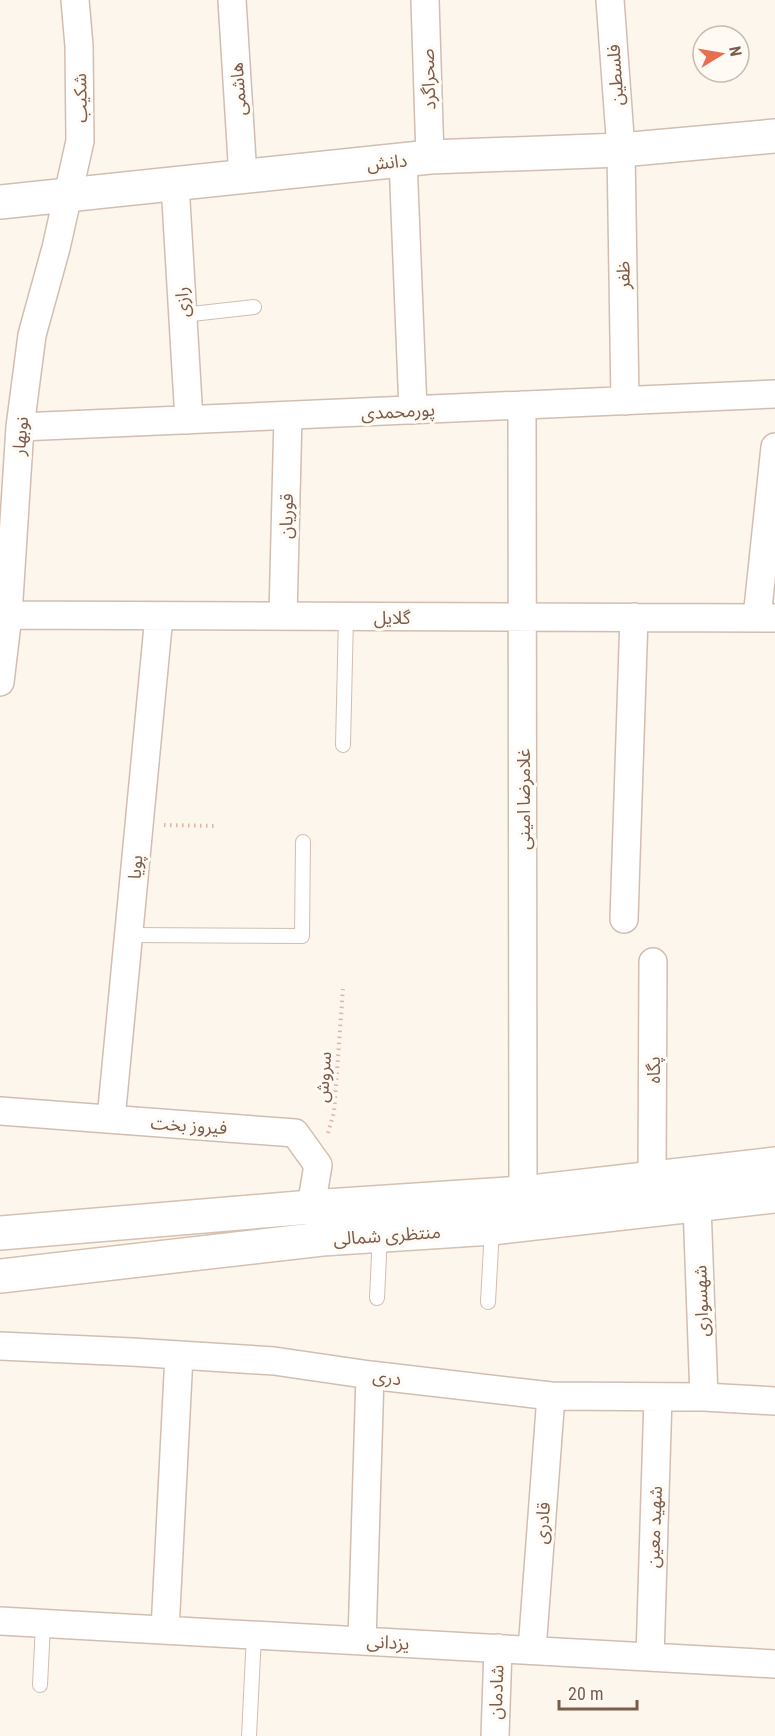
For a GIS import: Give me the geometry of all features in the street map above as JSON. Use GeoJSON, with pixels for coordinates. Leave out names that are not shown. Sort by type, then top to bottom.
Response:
{"type":"FeatureCollection","features":[{"type":"Feature","properties":{"kind":"main road","name":"دانش"},"geometry":{"type":"LineString","coordinates":[[0,202],[416,159],[621,150],[775,136]]}},
{"type":"Feature","properties":{"kind":"main road","name":"منتظری شمالی"},"geometry":{"type":"LineString","coordinates":[[0,1233],[523,1193],[775,1164]]}},
{"type":"Feature","properties":{"kind":"main road","name":"منتظری شمالی"},"geometry":{"type":"LineString","coordinates":[[0,1276],[322,1239],[492,1228],[775,1196]]}},
{"type":"Feature","properties":{"kind":"street","name":"شکیب"},"geometry":{"type":"LineString","coordinates":[[69,196],[80,141],[79,46],[75,0]]}},
{"type":"Feature","properties":{"kind":"street","name":"هاشمی"},"geometry":{"type":"LineString","coordinates":[[232,0],[243,177]]}},
{"type":"Feature","properties":{"kind":"street","name":"صحراگرد"},"geometry":{"type":"LineString","coordinates":[[413,410],[416,159],[425,0]]}},
{"type":"Feature","properties":{"kind":"street","name":"فلسطین"},"geometry":{"type":"LineString","coordinates":[[610,0],[621,150]]}},
{"type":"Feature","properties":{"kind":"street","name":"ظفر"},"geometry":{"type":"LineString","coordinates":[[621,150],[625,401]]}},
{"type":"Feature","properties":{"kind":"street","name":"رازی"},"geometry":{"type":"LineString","coordinates":[[175,184],[189,420]]}},
{"type":"Feature","properties":{"kind":"street","name":"نوبهار"},"geometry":{"type":"LineString","coordinates":[[0,682],[20,427],[32,335],[69,196]]}},
{"type":"Feature","properties":{"kind":"street","name":"پورمحمدی"},"geometry":{"type":"LineString","coordinates":[[20,427],[775,394]]}},
{"type":"Feature","properties":{"kind":"street","name":"غلامرضا امینی"},"geometry":{"type":"LineString","coordinates":[[522,405],[523,1193]]}},
{"type":"Feature","properties":{"kind":"street","name":"قوریان"},"geometry":{"type":"LineString","coordinates":[[283,616],[288,416]]}},
{"type":"Feature","properties":{"kind":"street"},"geometry":{"type":"LineString","coordinates":[[766,618],[775,447]]}},
{"type":"Feature","properties":{"kind":"street","name":"گلایل"},"geometry":{"type":"LineString","coordinates":[[4,615],[766,618]]}},
{"type":"Feature","properties":{"kind":"street","name":"پویا"},"geometry":{"type":"LineString","coordinates":[[111,1119],[159,616]]}},
{"type":"Feature","properties":{"kind":"street"},"geometry":{"type":"LineString","coordinates":[[624,919],[634,618]]}},
{"type":"Feature","properties":{"kind":"street","name":"پگاه"},"geometry":{"type":"LineString","coordinates":[[652,1178],[653,962]]}},
{"type":"Feature","properties":{"kind":"street","name":"فیروز بخت"},"geometry":{"type":"LineString","coordinates":[[0,1111],[295,1133],[318,1165]]}},
{"type":"Feature","properties":{"kind":"street"},"geometry":{"type":"LineString","coordinates":[[311,1208],[318,1165]]}},
{"type":"Feature","properties":{"kind":"street","name":"شهسواری"},"geometry":{"type":"LineString","coordinates":[[697,1205],[704,1397]]}},
{"type":"Feature","properties":{"kind":"street","name":"دری"},"geometry":{"type":"LineString","coordinates":[[0,1346],[274,1361],[370,1375],[551,1396],[704,1397],[775,1401]]}},
{"type":"Feature","properties":{"kind":"street"},"geometry":{"type":"LineString","coordinates":[[165,1630],[179,1355]]}},
{"type":"Feature","properties":{"kind":"street"},"geometry":{"type":"LineString","coordinates":[[362,1641],[370,1375]]}},
{"type":"Feature","properties":{"kind":"street","name":"قادری"},"geometry":{"type":"LineString","coordinates":[[532,1650],[551,1396]]}},
{"type":"Feature","properties":{"kind":"street","name":"شهید معین"},"geometry":{"type":"LineString","coordinates":[[650,1657],[658,1397]]}},
{"type":"Feature","properties":{"kind":"street","name":"یزدانی"},"geometry":{"type":"LineString","coordinates":[[0,1621],[775,1664]]}},
{"type":"Feature","properties":{"kind":"street","name":"شادمان"},"geometry":{"type":"LineString","coordinates":[[495,1736],[498,1648]]}},
{"type":"Feature","properties":{"kind":"lane"},"geometry":{"type":"LineString","coordinates":[[183,315],[254,307]]}},
{"type":"Feature","properties":{"kind":"lane"},"geometry":{"type":"LineString","coordinates":[[343,745],[345,616]]}},
{"type":"Feature","properties":{"kind":"lane"},"geometry":{"type":"LineString","coordinates":[[129,935],[302,936],[303,842]]}},
{"type":"Feature","properties":{"kind":"lane"},"geometry":{"type":"LineString","coordinates":[[488,1302],[492,1228]]}},
{"type":"Feature","properties":{"kind":"lane"},"geometry":{"type":"LineString","coordinates":[[377,1298],[380,1234]]}},
{"type":"Feature","properties":{"kind":"lane"},"geometry":{"type":"LineString","coordinates":[[40,1685],[43,1624]]}},
{"type":"Feature","properties":{"kind":"lane"},"geometry":{"type":"LineString","coordinates":[[249,1736],[255,1635]]}},
{"type":"Feature","properties":{"kind":"path"},"geometry":{"type":"LineString","coordinates":[[139,824],[216,826]]}},
{"type":"Feature","properties":{"kind":"path","name":"سروش"},"geometry":{"type":"LineString","coordinates":[[318,1165],[334,1112],[343,989]]}}]}
